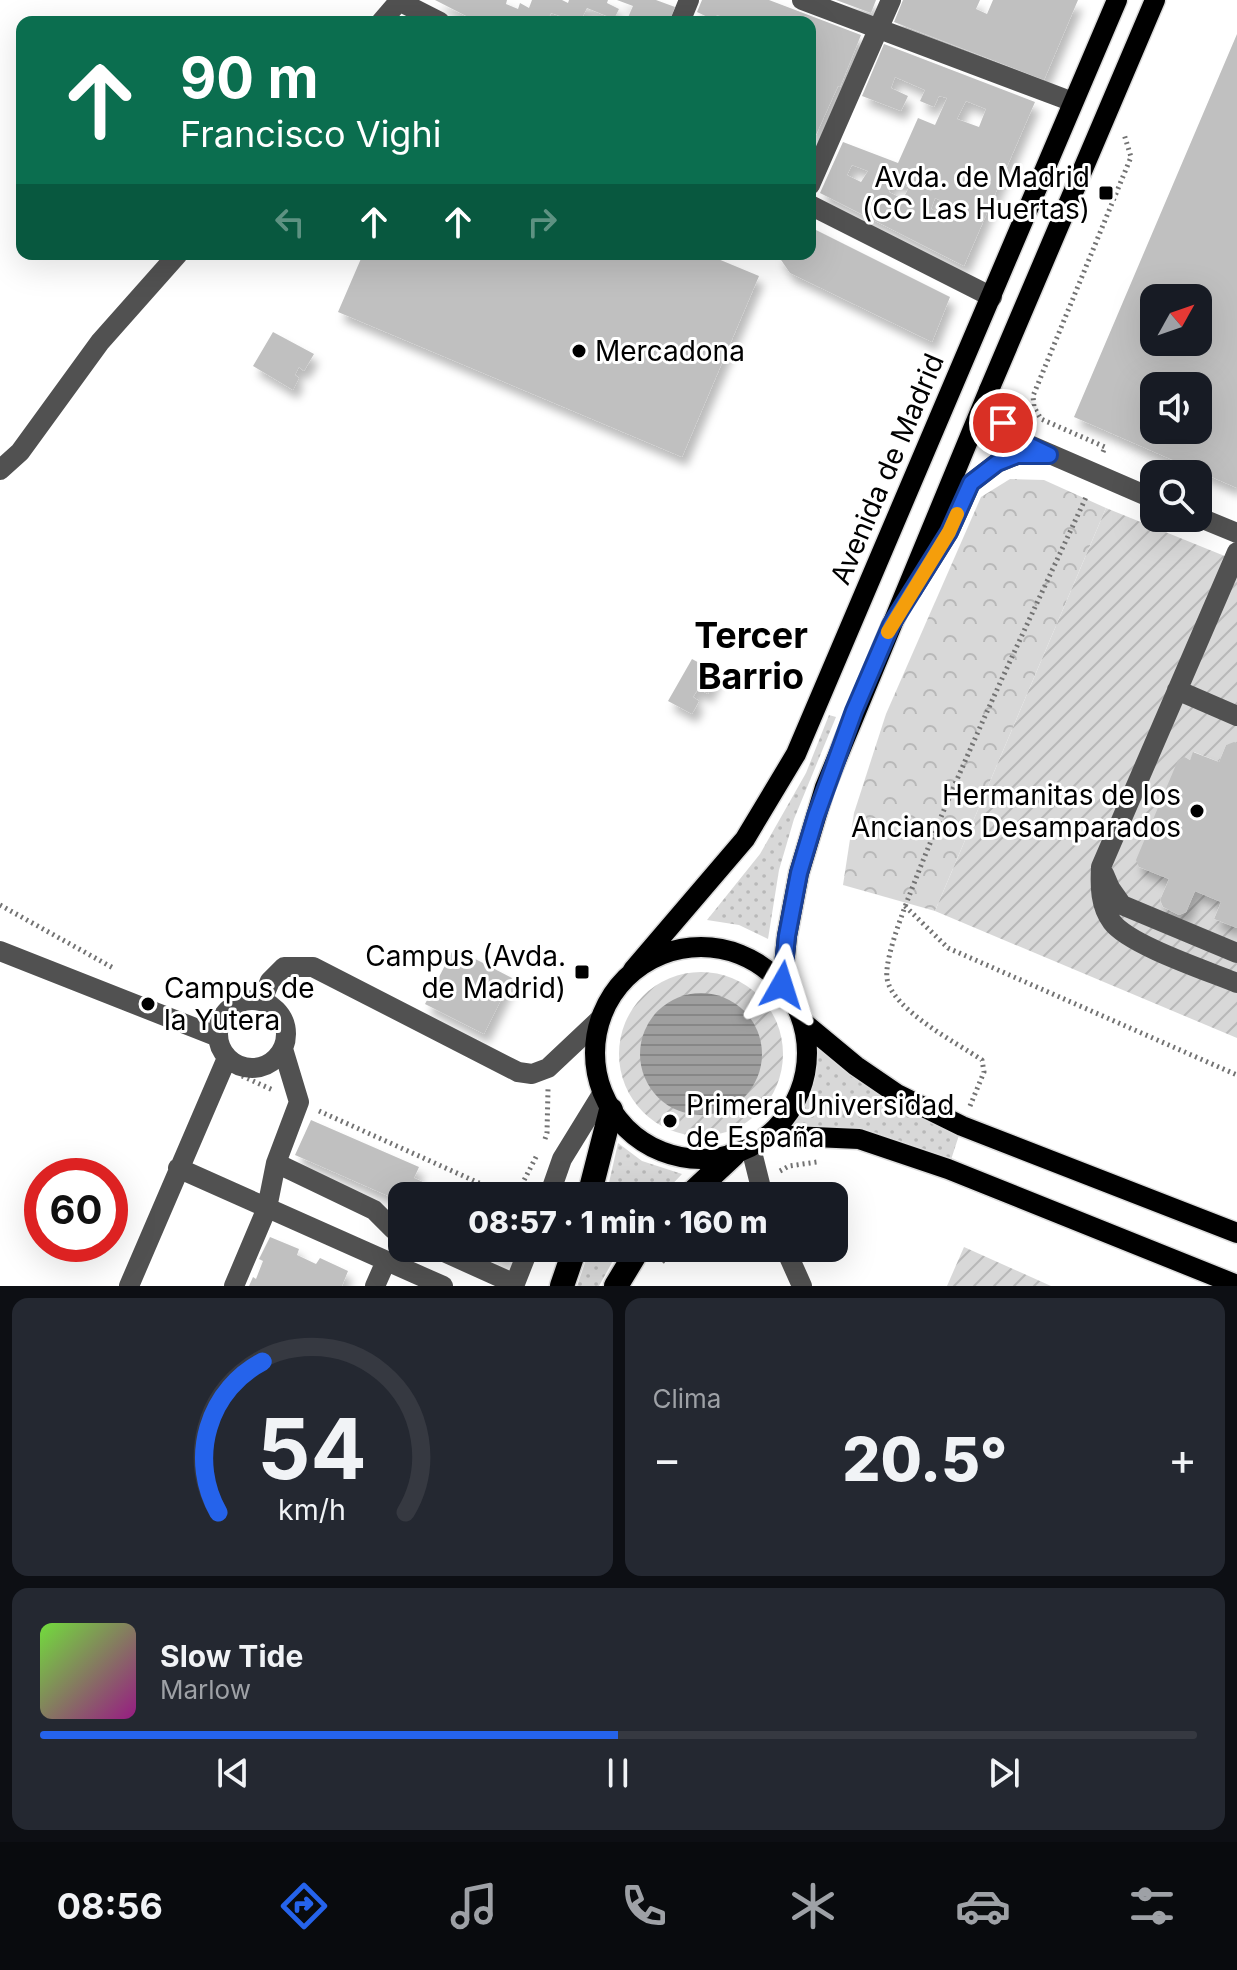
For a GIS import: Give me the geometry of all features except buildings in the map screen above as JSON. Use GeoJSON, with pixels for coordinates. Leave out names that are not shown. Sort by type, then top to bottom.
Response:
{"type":"FeatureCollection","features":[{"type":"Feature","properties":{"kind":"highway"},"geometry":{"type":"LineString","coordinates":[[592,1182],[606,1102]]}},
{"type":"Feature","properties":{"kind":"highway"},"geometry":{"type":"LineString","coordinates":[[705,1182],[742,1151]]}},
{"type":"Feature","properties":{"kind":"highway"},"geometry":{"type":"LineString","coordinates":[[562,1286],[570,1262]]}},
{"type":"Feature","properties":{"kind":"highway"},"geometry":{"type":"LineString","coordinates":[[616,1286],[631,1262]]}},
{"type":"Feature","properties":{"kind":"main road","name":"Avenida de Madrid"},"geometry":{"type":"LineString","coordinates":[[633,970],[745,839],[796,754],[1117,0]]}},
{"type":"Feature","properties":{"kind":"main road"},"geometry":{"type":"LineString","coordinates":[[782,985],[787,936],[799,873],[854,711],[1155,0]]}},
{"type":"Feature","properties":{"kind":"main road"},"geometry":{"type":"LineString","coordinates":[[803,1022],[807,1053],[803,1083],[790,1111],[769,1135],[742,1151],[705,1160],[677,1157],[651,1147],[629,1131],[606,1102],[595,1069],[594,1044],[599,1020],[612,993],[633,970],[662,954],[694,946],[724,950],[758,963],[782,985],[803,1022],[856,1066],[897,1094],[962,1126],[1237,1233]]}},
{"type":"Feature","properties":{"kind":"main road"},"geometry":{"type":"LineString","coordinates":[[769,1135],[859,1139],[948,1169],[1237,1285]]}},
{"type":"Feature","properties":{"kind":"street"},"geometry":{"type":"LineString","coordinates":[[802,0],[1073,102]]}},
{"type":"Feature","properties":{"kind":"street"},"geometry":{"type":"LineString","coordinates":[[816,172],[891,0]]}},
{"type":"Feature","properties":{"kind":"street"},"geometry":{"type":"LineString","coordinates":[[386,16],[400,1],[429,16]]}},
{"type":"Feature","properties":{"kind":"street"},"geometry":{"type":"LineString","coordinates":[[816,208],[992,297]]}},
{"type":"Feature","properties":{"kind":"street"},"geometry":{"type":"LineString","coordinates":[[0,470],[20,452],[100,342],[173,260]]}},
{"type":"Feature","properties":{"kind":"street"},"geometry":{"type":"LineString","coordinates":[[989,390],[1003,423],[1020,441],[1140,493]]}},
{"type":"Feature","properties":{"kind":"street"},"geometry":{"type":"LineString","coordinates":[[891,625],[949,532],[971,483],[997,463],[1017,455],[1049,455]]}},
{"type":"Feature","properties":{"kind":"street"},"geometry":{"type":"LineString","coordinates":[[1212,523],[1237,533]]}},
{"type":"Feature","properties":{"kind":"street"},"geometry":{"type":"LineString","coordinates":[[1237,552],[1231,582],[1177,690],[1101,867],[1100,890],[1103,906],[1112,922],[1127,936],[1237,983]]}},
{"type":"Feature","properties":{"kind":"street"},"geometry":{"type":"LineString","coordinates":[[1177,690],[1237,716]]}},
{"type":"Feature","properties":{"kind":"street"},"geometry":{"type":"LineString","coordinates":[[1101,867],[1122,905],[1237,953]]}},
{"type":"Feature","properties":{"kind":"street"},"geometry":{"type":"LineString","coordinates":[[0,951],[218,1037]]}},
{"type":"Feature","properties":{"kind":"street"},"geometry":{"type":"LineString","coordinates":[[262,1000],[270,981],[284,967],[313,967],[518,1072],[532,1074],[548,1068],[599,1020]]}},
{"type":"Feature","properties":{"kind":"street"},"geometry":{"type":"LineString","coordinates":[[234,1286],[267,1208],[276,1163],[299,1102],[283,1049],[287,1033],[282,1017],[262,1000],[244,999],[221,1017],[218,1037],[227,1058],[249,1068],[267,1065],[283,1049]]}},
{"type":"Feature","properties":{"kind":"street"},"geometry":{"type":"LineString","coordinates":[[129,1286],[227,1058]]}},
{"type":"Feature","properties":{"kind":"street"},"geometry":{"type":"LineString","coordinates":[[554,1182],[562,1159],[606,1102]]}},
{"type":"Feature","properties":{"kind":"street"},"geometry":{"type":"LineString","coordinates":[[742,1151],[758,1182]]}},
{"type":"Feature","properties":{"kind":"street"},"geometry":{"type":"LineString","coordinates":[[276,1163],[374,1210],[388,1224]]}},
{"type":"Feature","properties":{"kind":"street"},"geometry":{"type":"LineString","coordinates":[[178,1168],[443,1286]]}},
{"type":"Feature","properties":{"kind":"street"},"geometry":{"type":"LineString","coordinates":[[375,1286],[386,1261]]}},
{"type":"Feature","properties":{"kind":"street"},"geometry":{"type":"LineString","coordinates":[[465,1262],[514,1285],[523,1262]]}},
{"type":"Feature","properties":{"kind":"street"},"geometry":{"type":"LineString","coordinates":[[791,1262],[802,1286]]}},
{"type":"Feature","properties":{"kind":"path"},"geometry":{"type":"LineString","coordinates":[[962,1126],[984,1072],[982,1060],[904,1007],[891,993],[886,976],[905,906],[961,766],[1096,476],[1105,447],[1041,419],[1034,407],[1033,396],[1131,157],[1122,124]]}},
{"type":"Feature","properties":{"kind":"path"},"geometry":{"type":"LineString","coordinates":[[905,906],[948,948],[1237,1075]]}},
{"type":"Feature","properties":{"kind":"path"},"geometry":{"type":"LineString","coordinates":[[523,1182],[547,1133],[548,1068]]}},
{"type":"Feature","properties":{"kind":"path"},"geometry":{"type":"LineString","coordinates":[[299,1102],[477,1182]]}},
{"type":"Feature","properties":{"kind":"path"},"geometry":{"type":"LineString","coordinates":[[770,1182],[789,1166],[827,1161]]}},
{"type":"Feature","properties":{"kind":"green space"},"geometry":{"type":"Polygon","coordinates":[[[1010,479],[1044,480],[1106,508],[935,911],[843,885],[854,813],[886,714],[981,497],[1010,479]]]}},
{"type":"Feature","properties":{"kind":"green space"},"geometry":{"type":"Polygon","coordinates":[[[1106,508],[1140,522],[1140,532],[1165,532],[1237,561],[1237,743],[1226,745],[1219,762],[1194,752],[1190,760],[1185,757],[1139,867],[1169,879],[1160,900],[1163,907],[1179,915],[1186,912],[1195,891],[1221,902],[1214,919],[1237,928],[1237,1038],[935,911],[1106,508]]]}},
{"type":"Feature","properties":{"kind":"green space"},"geometry":{"type":"Polygon","coordinates":[[[829,715],[836,717],[794,819],[779,870],[768,939],[739,925],[707,920],[760,854],[806,773],[829,715]]]}},
{"type":"Feature","properties":{"kind":"green space"},"geometry":{"type":"Polygon","coordinates":[[[701,972],[733,978],[759,996],[777,1022],[783,1054],[777,1086],[759,1112],[733,1130],[701,1136],[669,1130],[643,1112],[625,1086],[619,1054],[625,1022],[643,996],[669,978],[701,972]]]}},
{"type":"Feature","properties":{"kind":"green space"},"geometry":{"type":"Polygon","coordinates":[[[803,1022],[962,1126],[948,1169],[856,1139],[769,1135],[790,1108],[801,1083],[805,1055],[803,1022]]]}},
{"type":"Feature","properties":{"kind":"green space"},"geometry":{"type":"Polygon","coordinates":[[[618,1143],[642,1161],[682,1174],[674,1182],[609,1182],[618,1143]]]}},
{"type":"Feature","properties":{"kind":"green space"},"geometry":{"type":"Polygon","coordinates":[[[964,1247],[1051,1286],[947,1286],[964,1247]]]}},
{"type":"Feature","properties":{"kind":"green space"},"geometry":{"type":"Polygon","coordinates":[[[585,1262],[612,1262],[599,1286],[577,1286],[585,1262]]]}},
{"type":"Feature","properties":{"kind":"shaded area"},"geometry":{"type":"Polygon","coordinates":[[[701,993],[724,998],[744,1011],[757,1031],[762,1054],[757,1077],[744,1097],[724,1110],[701,1115],[678,1110],[658,1097],[645,1077],[640,1054],[645,1031],[658,1011],[678,998],[701,993]]]}},
{"type":"Feature","properties":{"kind":"slow traffic"},"geometry":{"type":"LineString","coordinates":[[888,632],[957,514]]}},
{"type":"Feature","properties":{"kind":"place","name":"Avda. de Madrid (CC Las Huertas)"},"geometry":{"type":"Point","coordinates":[1106,193]}},
{"type":"Feature","properties":{"kind":"place","name":"Mercadona"},"geometry":{"type":"Point","coordinates":[579,351]}},
{"type":"Feature","properties":{"kind":"place","name":"Hermanitas de los Ancianos Desamparados"},"geometry":{"type":"Point","coordinates":[1197,811]}},
{"type":"Feature","properties":{"kind":"place","name":"Campus (Avda. de Madrid)"},"geometry":{"type":"Point","coordinates":[582,972]}},
{"type":"Feature","properties":{"kind":"place","name":"Campus de la Yutera"},"geometry":{"type":"Point","coordinates":[148,1004]}},
{"type":"Feature","properties":{"kind":"place","name":"Primera Universidad de España"},"geometry":{"type":"Point","coordinates":[670,1121]}},
{"type":"Feature","properties":{"kind":"district","name":"Tercer Barrio"},"geometry":{"type":"Point","coordinates":[751,656]}},
{"type":"Feature","properties":{"kind":"route"},"geometry":{"type":"LineString","coordinates":[[782,985],[787,936],[799,873],[816,816],[854,711],[891,625],[949,532],[971,483],[997,463],[1017,455],[1049,455],[1020,441],[1003,423]]}}]}
